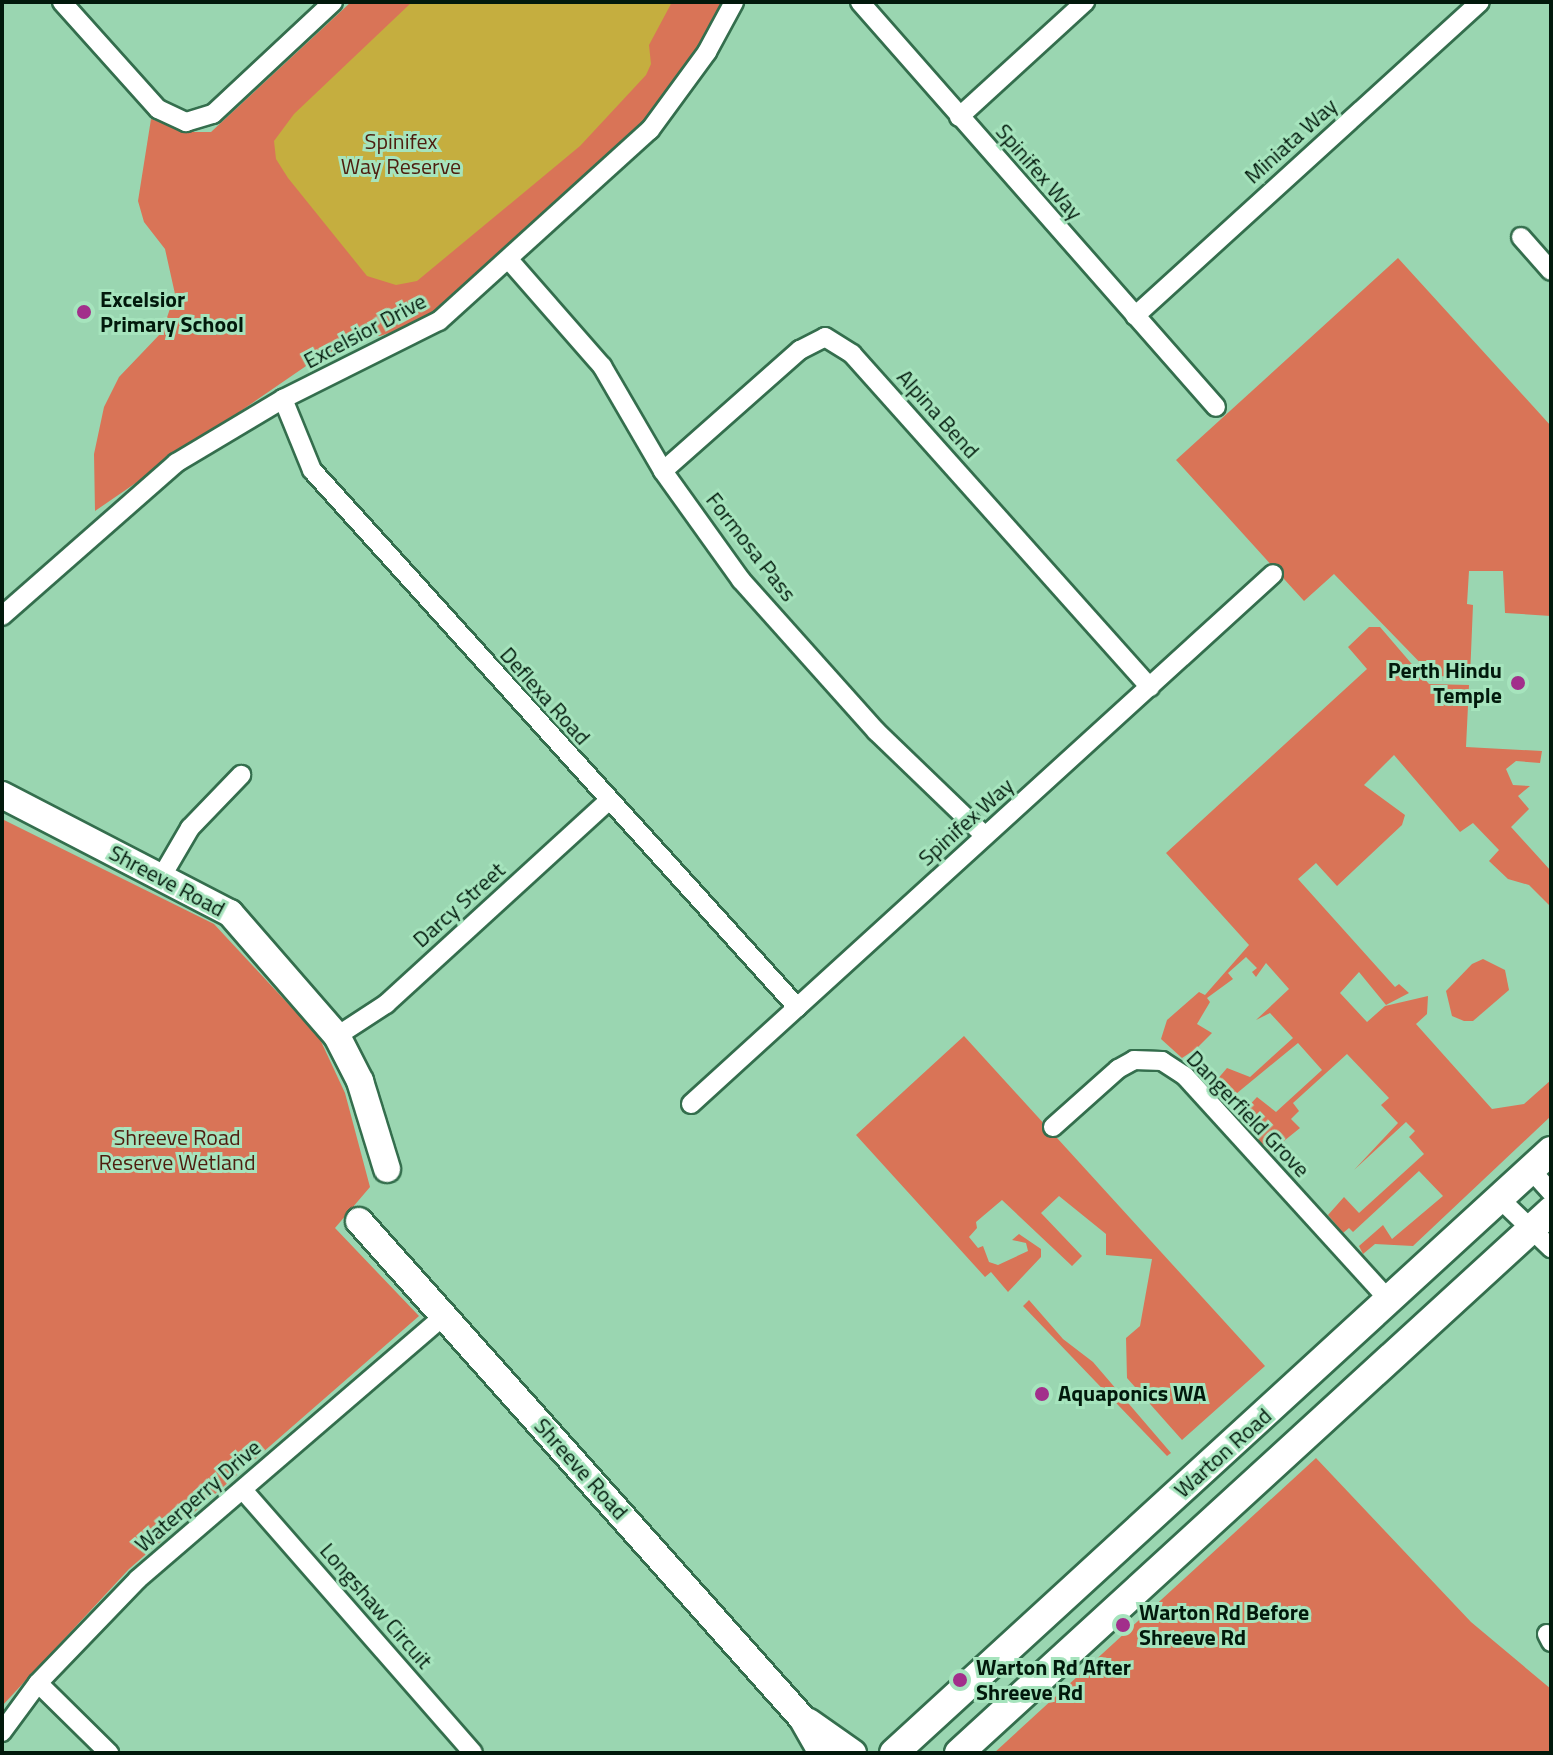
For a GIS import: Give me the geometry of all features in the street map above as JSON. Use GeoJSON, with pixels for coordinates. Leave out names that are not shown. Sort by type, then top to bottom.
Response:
{"type":"FeatureCollection","features":[{"type":"Feature","properties":{"kind":"main road","name":"Warton Road"},"geometry":{"type":"LineString","coordinates":[[894,1753],[1541,1160]]}},
{"type":"Feature","properties":{"kind":"main road","name":"Warton Road"},"geometry":{"type":"LineString","coordinates":[[959,1753],[1144,1588],[1289,1450],[1540,1240],[1551,1211]]}},
{"type":"Feature","properties":{"kind":"main road"},"geometry":{"type":"LineString","coordinates":[[1172,1499],[1198,1507],[1213,1504],[1289,1450]]}},
{"type":"Feature","properties":{"kind":"street"},"geometry":{"type":"LineString","coordinates":[[62,2],[158,109],[186,122],[213,114],[333,2]]}},
{"type":"Feature","properties":{"kind":"street","name":"Excelsior Drive"},"geometry":{"type":"LineString","coordinates":[[2,616],[176,463],[283,399],[439,321],[510,261],[650,130],[707,52],[734,2]]}},
{"type":"Feature","properties":{"kind":"street","name":"Spinifex Way"},"geometry":{"type":"LineString","coordinates":[[860,2],[1216,407]]}},
{"type":"Feature","properties":{"kind":"street"},"geometry":{"type":"LineString","coordinates":[[959,117],[1085,2]]}},
{"type":"Feature","properties":{"kind":"street","name":"Miniata Way"},"geometry":{"type":"LineString","coordinates":[[1135,316],[1480,2]]}},
{"type":"Feature","properties":{"kind":"street"},"geometry":{"type":"LineString","coordinates":[[1521,237],[1551,271]]}},
{"type":"Feature","properties":{"kind":"street","name":"Formosa Pass"},"geometry":{"type":"LineString","coordinates":[[510,261],[602,366],[663,471],[762,603],[876,731],[985,836]]}},
{"type":"Feature","properties":{"kind":"street","name":"Alpina Bend"},"geometry":{"type":"LineString","coordinates":[[663,471],[800,350],[825,337],[852,354],[1150,687]]}},
{"type":"Feature","properties":{"kind":"street","name":"Deflexa Road"},"geometry":{"type":"LineString","coordinates":[[283,399],[312,470],[797,1007]]}},
{"type":"Feature","properties":{"kind":"street","name":"Spinifex Way"},"geometry":{"type":"LineString","coordinates":[[691,1104],[1273,574]]}},
{"type":"Feature","properties":{"kind":"street"},"geometry":{"type":"LineString","coordinates":[[162,876],[190,828],[241,775]]}},
{"type":"Feature","properties":{"kind":"street","name":"Shreeve Road"},"geometry":{"type":"LineString","coordinates":[[2,795],[230,913],[337,1036],[360,1081],[387,1169]]}},
{"type":"Feature","properties":{"kind":"street","name":"Darcy Street"},"geometry":{"type":"LineString","coordinates":[[337,1036],[386,1004],[608,801]]}},
{"type":"Feature","properties":{"kind":"street","name":"Dangerfield Grove"},"geometry":{"type":"LineString","coordinates":[[1053,1127],[1118,1069],[1134,1060],[1162,1061],[1185,1076],[1389,1300]]}},
{"type":"Feature","properties":{"kind":"street"},"geometry":{"type":"LineString","coordinates":[[1541,1160],[1551,1192]]}},
{"type":"Feature","properties":{"kind":"street"},"geometry":{"type":"LineString","coordinates":[[1500,1199],[1540,1240]]}},
{"type":"Feature","properties":{"kind":"street","name":"Shreeve Road"},"geometry":{"type":"LineString","coordinates":[[359,1221],[802,1718],[822,1753]]}},
{"type":"Feature","properties":{"kind":"street","name":"Waterperry Drive"},"geometry":{"type":"LineString","coordinates":[[2,1732],[38,1683],[138,1579],[445,1315]]}},
{"type":"Feature","properties":{"kind":"street","name":"Longshaw Circuit"},"geometry":{"type":"LineString","coordinates":[[243,1490],[473,1753]]}},
{"type":"Feature","properties":{"kind":"street"},"geometry":{"type":"LineString","coordinates":[[38,1683],[109,1753]]}},
{"type":"Feature","properties":{"kind":"street","name":"Shreeve Road"},"geometry":{"type":"LineString","coordinates":[[802,1718],[853,1753]]}},
{"type":"Feature","properties":{"kind":"green space","name":"Spinifex Way Reserve"},"geometry":{"type":"Polygon","coordinates":[[[351,2],[728,2],[647,126],[427,321],[380,336],[362,336],[309,364],[95,511],[94,454],[104,407],[119,377],[162,332],[175,294],[165,249],[144,222],[138,201],[151,119],[190,132],[211,132],[351,2]]]}},
{"type":"Feature","properties":{"kind":"green space"},"geometry":{"type":"Polygon","coordinates":[[[1398,258],[1551,426],[1551,616],[1505,613],[1503,571],[1469,571],[1467,604],[1473,605],[1470,677],[1433,676],[1334,574],[1304,601],[1176,460],[1398,258]]]}},
{"type":"Feature","properties":{"kind":"green space"},"geometry":{"type":"Polygon","coordinates":[[[1369,627],[1380,627],[1429,684],[1469,685],[1466,747],[1542,751],[1540,763],[1516,761],[1506,769],[1513,785],[1530,786],[1518,796],[1529,809],[1511,827],[1551,871],[1551,907],[1529,885],[1508,879],[1489,861],[1499,850],[1473,823],[1460,832],[1394,755],[1364,785],[1405,815],[1402,825],[1337,886],[1316,863],[1298,879],[1395,987],[1399,984],[1409,993],[1386,1005],[1359,972],[1340,993],[1367,1022],[1385,1006],[1428,996],[1427,1014],[1416,1024],[1492,1109],[1524,1104],[1551,1080],[1551,1116],[1413,1246],[1375,1244],[1363,1254],[1359,1246],[1383,1225],[1392,1239],[1443,1196],[1419,1171],[1353,1232],[1349,1228],[1343,1233],[1328,1215],[1344,1197],[1359,1213],[1424,1154],[1409,1137],[1415,1131],[1406,1122],[1354,1170],[1398,1123],[1381,1105],[1389,1098],[1347,1054],[1293,1103],[1299,1111],[1291,1119],[1300,1128],[1269,1153],[1240,1119],[1257,1097],[1276,1112],[1322,1070],[1298,1043],[1225,1103],[1210,1088],[1227,1068],[1250,1077],[1293,1038],[1270,1013],[1256,1020],[1289,989],[1266,963],[1256,977],[1252,972],[1257,968],[1246,957],[1228,973],[1233,979],[1207,998],[1210,1002],[1197,1024],[1212,1033],[1196,1049],[1182,1058],[1161,1039],[1167,1020],[1199,992],[1205,995],[1249,945],[1166,853],[1367,669],[1348,647],[1369,627]]]}},
{"type":"Feature","properties":{"kind":"green space","name":"Shreeve Road Reserve Wetland"},"geometry":{"type":"Polygon","coordinates":[[[2,819],[214,924],[319,1037],[345,1093],[370,1187],[335,1228],[419,1316],[129,1569],[2,1706],[2,819]]]}},
{"type":"Feature","properties":{"kind":"green space"},"geometry":{"type":"Polygon","coordinates":[[[1483,959],[1505,970],[1509,990],[1473,1021],[1452,1016],[1446,991],[1472,964],[1483,959]]]}},
{"type":"Feature","properties":{"kind":"green space"},"geometry":{"type":"Polygon","coordinates":[[[964,1036],[1265,1366],[1182,1440],[1127,1378],[1126,1338],[1140,1326],[1152,1259],[1106,1255],[1106,1234],[1059,1196],[1041,1213],[1082,1256],[1072,1266],[1002,1200],[976,1222],[977,1228],[969,1237],[978,1248],[983,1246],[989,1262],[998,1265],[1028,1251],[1026,1243],[1012,1240],[1019,1234],[1041,1249],[1041,1257],[1008,1292],[991,1272],[985,1277],[856,1135],[964,1036]]]}},
{"type":"Feature","properties":{"kind":"green space"},"geometry":{"type":"Polygon","coordinates":[[[1029,1300],[1063,1339],[1093,1362],[1171,1453],[1167,1456],[1023,1306],[1029,1300]]]}},
{"type":"Feature","properties":{"kind":"green space"},"geometry":{"type":"Polygon","coordinates":[[[1316,1458],[1471,1622],[1551,1689],[1551,1753],[994,1753],[1316,1458]]]}},
{"type":"Feature","properties":{"kind":"shaded area"},"geometry":{"type":"Polygon","coordinates":[[[412,2],[672,2],[649,45],[651,64],[646,75],[580,146],[417,281],[396,285],[367,276],[288,178],[276,159],[274,141],[294,114],[412,2]]]}},
{"type":"Feature","properties":{"kind":"place","name":"Excelsior Primary School"},"geometry":{"type":"Point","coordinates":[84,312]}},
{"type":"Feature","properties":{"kind":"place","name":"Perth Hindu Temple"},"geometry":{"type":"Point","coordinates":[1518,683]}},
{"type":"Feature","properties":{"kind":"place","name":"Aquaponics WA"},"geometry":{"type":"Point","coordinates":[1042,1394]}},
{"type":"Feature","properties":{"kind":"place","name":"Warton Rd Before Shreeve Rd"},"geometry":{"type":"Point","coordinates":[1123,1625]}},
{"type":"Feature","properties":{"kind":"place","name":"Warton Rd After Shreeve Rd"},"geometry":{"type":"Point","coordinates":[960,1680]}}]}
